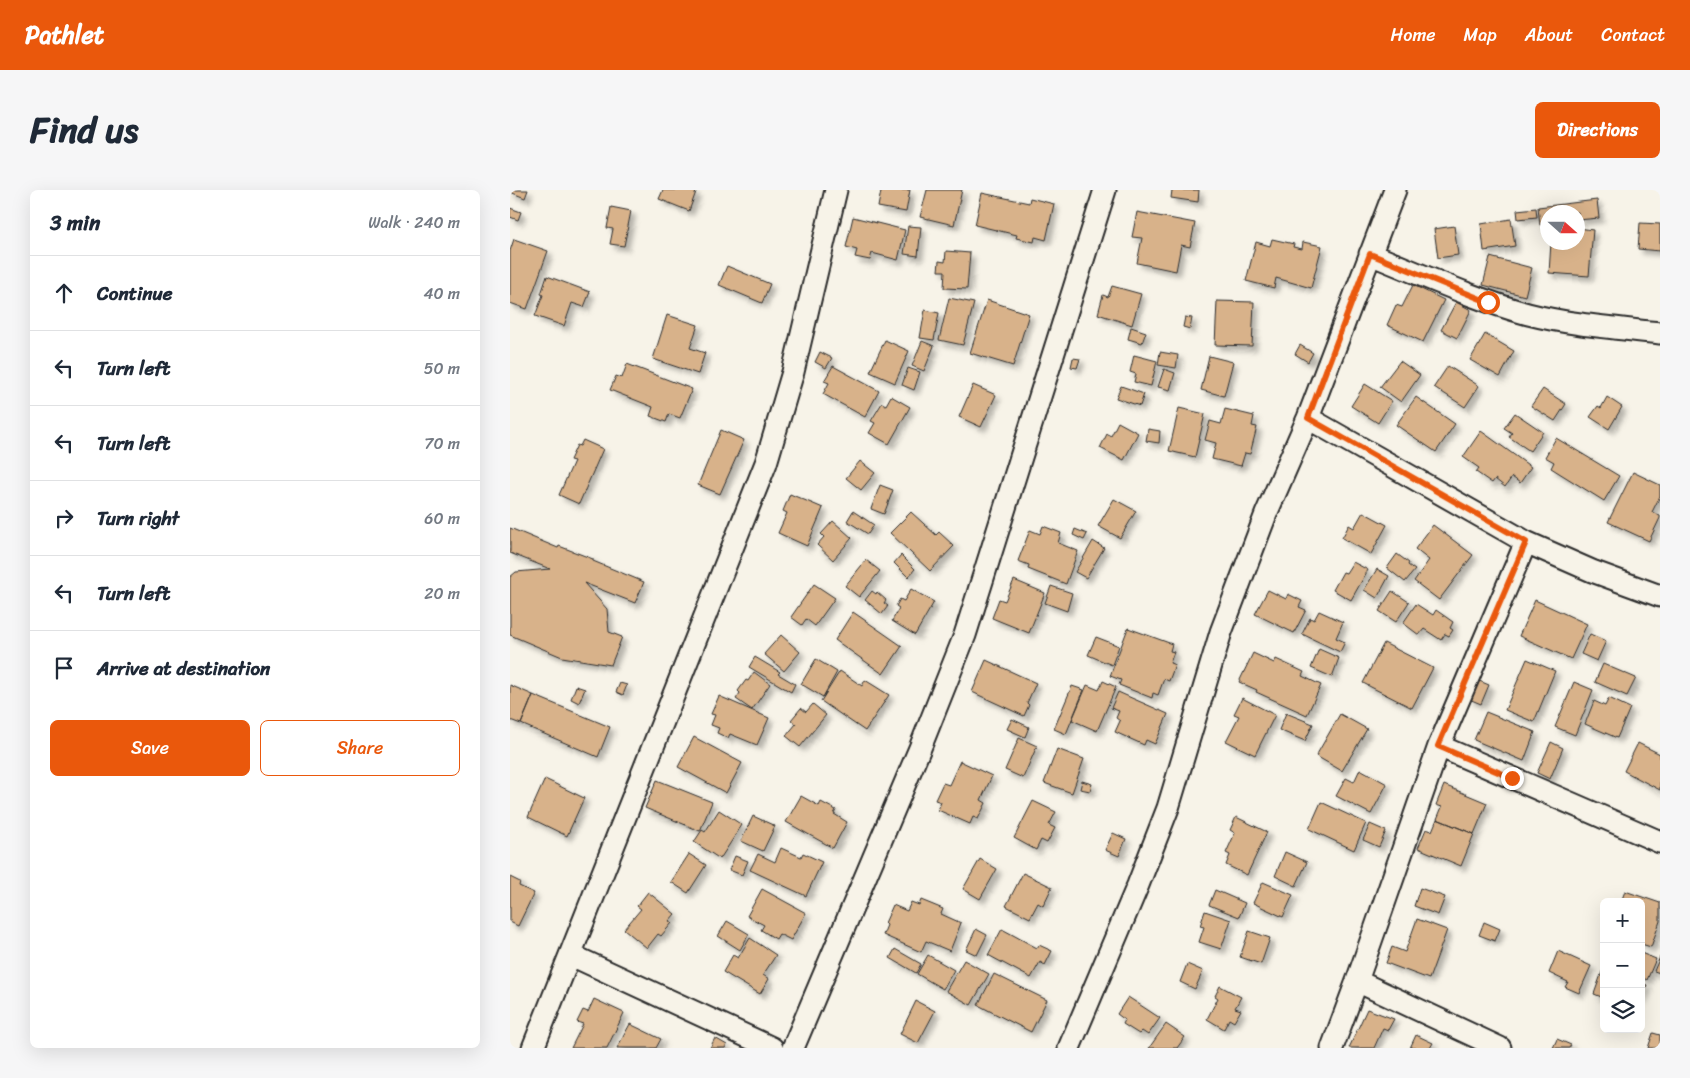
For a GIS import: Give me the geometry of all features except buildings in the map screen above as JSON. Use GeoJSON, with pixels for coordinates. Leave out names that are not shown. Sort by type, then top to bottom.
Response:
{"type":"FeatureCollection","features":[{"type":"Feature","properties":{"kind":"street"},"geometry":{"type":"LineString","coordinates":[[533,1048],[766,463],[793,372],[836,190]]}},
{"type":"Feature","properties":{"kind":"street"},"geometry":{"type":"LineString","coordinates":[[793,1048],[920,748],[965,635],[1105,190]]}},
{"type":"Feature","properties":{"kind":"street"},"geometry":{"type":"LineString","coordinates":[[1069,1048],[1158,833],[1221,632],[1256,537],[1308,418],[1395,190]]}},
{"type":"Feature","properties":{"kind":"street"},"geometry":{"type":"LineString","coordinates":[[1370,254],[1488,302],[1528,314],[1567,322],[1660,333]]}},
{"type":"Feature","properties":{"kind":"street"},"geometry":{"type":"LineString","coordinates":[[1308,418],[1526,542],[1660,596]]}},
{"type":"Feature","properties":{"kind":"street"},"geometry":{"type":"LineString","coordinates":[[1332,1048],[1438,746],[1526,542]]}},
{"type":"Feature","properties":{"kind":"street"},"geometry":{"type":"LineString","coordinates":[[1438,746],[1660,842]]}},
{"type":"Feature","properties":{"kind":"street"},"geometry":{"type":"LineString","coordinates":[[571,954],[772,1048]]}},
{"type":"Feature","properties":{"kind":"street"},"geometry":{"type":"LineString","coordinates":[[1357,981],[1500,1048]]}},
{"type":"Feature","properties":{"kind":"route"},"geometry":{"type":"LineString","coordinates":[[1488,302],[1370,254],[1308,418],[1526,542],[1438,746],[1512,778]]}}]}
